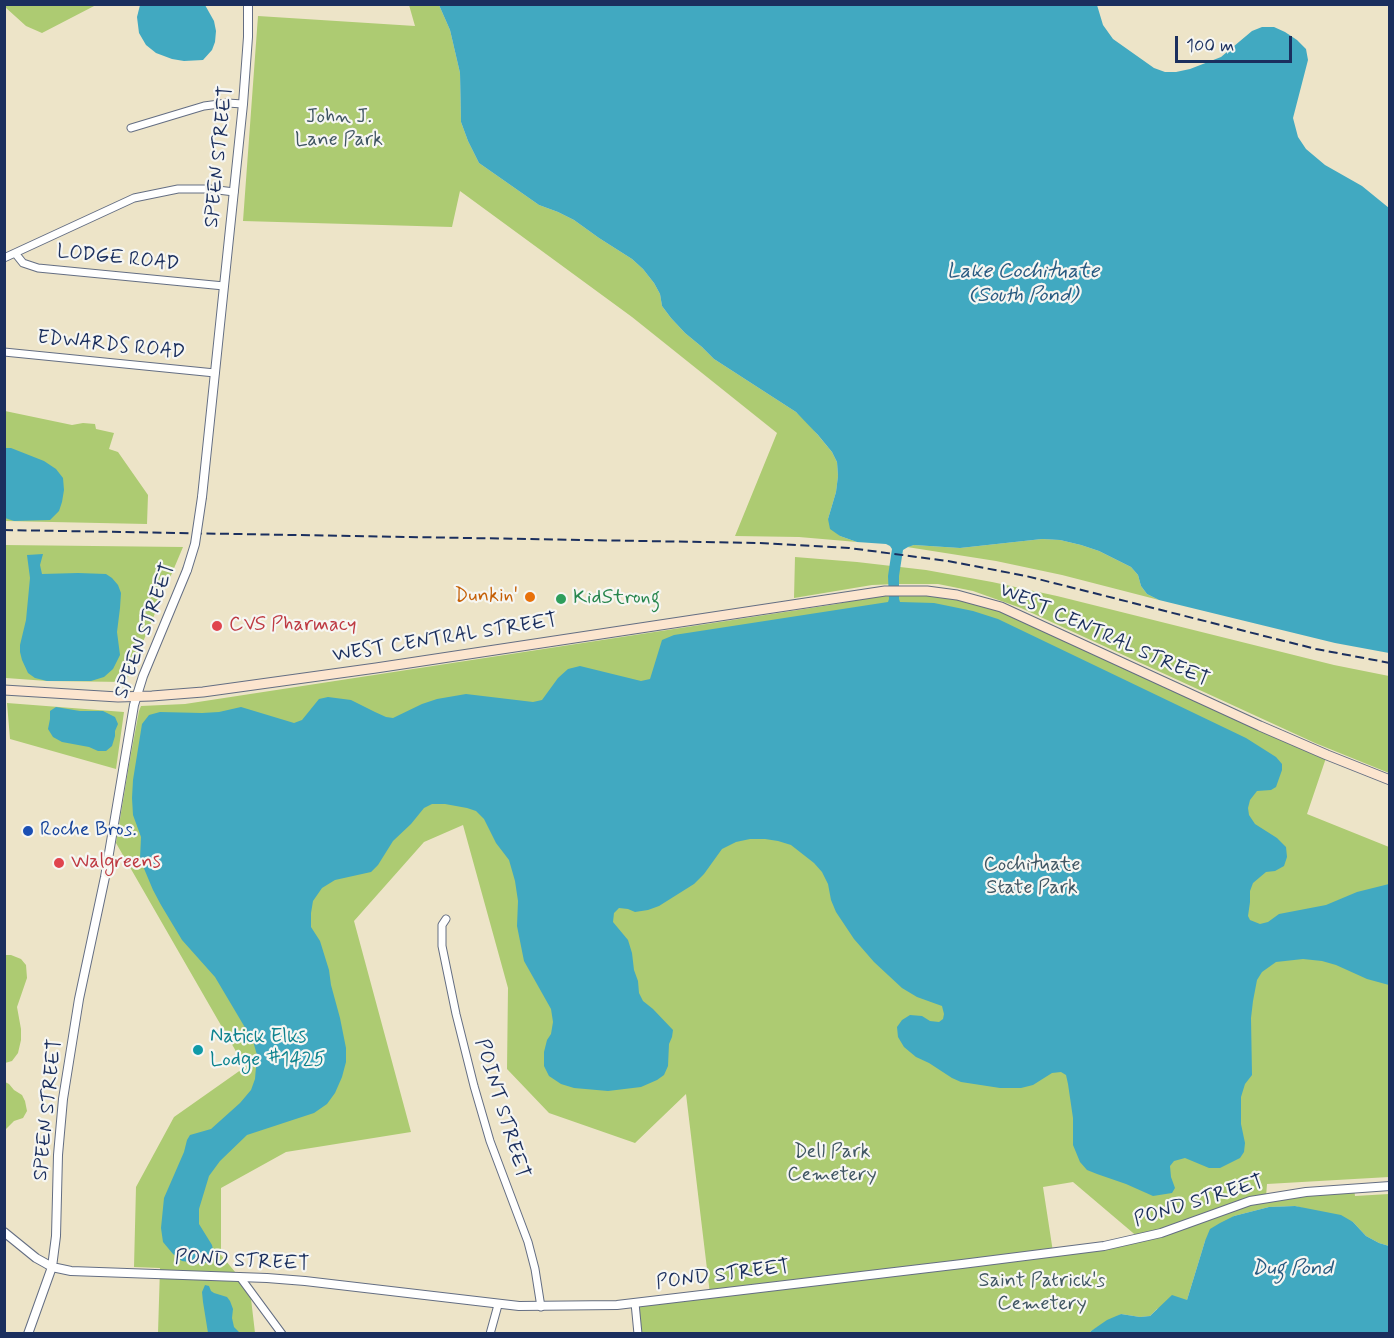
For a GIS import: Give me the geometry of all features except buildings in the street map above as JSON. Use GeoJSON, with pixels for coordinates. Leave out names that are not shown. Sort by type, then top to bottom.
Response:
{"type":"FeatureCollection","features":[{"type":"Feature","properties":{"kind":"main road","name":"WEST CENTRAL STREET"},"geometry":{"type":"LineString","coordinates":[[4,690],[102,697],[203,692],[885,591],[927,591],[957,595],[1001,607],[1279,734],[1389,780]]}},
{"type":"Feature","properties":{"kind":"street","name":"SPEEN STREET"},"geometry":{"type":"LineString","coordinates":[[28,1334],[52,1267],[56,1236],[59,1136],[65,1088],[79,999],[106,868],[136,697],[186,570],[196,537],[243,104],[248,4]]}},
{"type":"Feature","properties":{"kind":"street"},"geometry":{"type":"LineString","coordinates":[[131,128],[204,106],[227,103],[243,104]]}},
{"type":"Feature","properties":{"kind":"street"},"geometry":{"type":"LineString","coordinates":[[4,258],[134,198],[188,188],[234,192]]}},
{"type":"Feature","properties":{"kind":"street","name":"LODGE ROAD"},"geometry":{"type":"LineString","coordinates":[[15,253],[23,263],[38,268],[224,286]]}},
{"type":"Feature","properties":{"kind":"street","name":"EDWARDS ROAD"},"geometry":{"type":"LineString","coordinates":[[4,352],[215,373]]}},
{"type":"Feature","properties":{"kind":"street","name":"POINT STREET"},"geometry":{"type":"LineString","coordinates":[[446,919],[442,925],[442,946],[456,1014],[490,1141],[528,1242],[541,1307]]}},
{"type":"Feature","properties":{"kind":"street","name":"POND STREET"},"geometry":{"type":"LineString","coordinates":[[52,1267],[71,1271],[305,1281],[498,1305],[541,1307],[635,1303],[1104,1246],[1161,1233],[1250,1201],[1306,1192],[1389,1186]]}},
{"type":"Feature","properties":{"kind":"street"},"geometry":{"type":"LineString","coordinates":[[4,1232],[36,1258],[52,1267]]}},
{"type":"Feature","properties":{"kind":"street"},"geometry":{"type":"LineString","coordinates":[[240,1277],[282,1334]]}},
{"type":"Feature","properties":{"kind":"street"},"geometry":{"type":"LineString","coordinates":[[635,1303],[638,1334]]}},
{"type":"Feature","properties":{"kind":"street"},"geometry":{"type":"LineString","coordinates":[[490,1334],[498,1305]]}},
{"type":"Feature","properties":{"kind":"green space"},"geometry":{"type":"Polygon","coordinates":[[[4,5],[96,5],[42,33],[26,26],[4,5]]]}},
{"type":"Feature","properties":{"kind":"green space","name":"John J. Lane Park"},"geometry":{"type":"Polygon","coordinates":[[[409,5],[439,5],[450,30],[460,73],[461,122],[479,163],[539,205],[574,220],[632,259],[654,283],[660,294],[662,306],[685,333],[714,359],[796,412],[807,422],[832,452],[837,462],[836,492],[828,519],[840,536],[857,542],[799,537],[735,536],[777,433],[632,317],[460,191],[452,227],[243,221],[258,16],[415,26],[409,5]]]}},
{"type":"Feature","properties":{"kind":"green space"},"geometry":{"type":"Polygon","coordinates":[[[5,411],[72,425],[95,424],[96,429],[114,433],[109,449],[118,452],[148,495],[147,524],[5,521],[5,411]]]}},
{"type":"Feature","properties":{"kind":"green space"},"geometry":{"type":"Polygon","coordinates":[[[1042,539],[1081,545],[1131,567],[1138,575],[1141,586],[1147,594],[1159,600],[996,561],[907,547],[914,545],[960,548],[1042,539]]]}},
{"type":"Feature","properties":{"kind":"green space"},"geometry":{"type":"Polygon","coordinates":[[[4,545],[183,547],[126,682],[6,678],[4,545]]]}},
{"type":"Feature","properties":{"kind":"green space"},"geometry":{"type":"Polygon","coordinates":[[[795,557],[926,570],[992,582],[1334,665],[1389,676],[1389,773],[1315,743],[1021,608],[973,591],[938,584],[896,584],[872,585],[794,598],[795,557]]]}},
{"type":"Feature","properties":{"kind":"green space","name":"Cochituate State Park"},"geometry":{"type":"Polygon","coordinates":[[[896,590],[982,601],[1327,755],[1307,814],[1389,847],[1389,1177],[1267,1184],[1266,1197],[1354,1188],[1355,1196],[1389,1194],[1389,1246],[1366,1236],[1353,1222],[1295,1206],[1269,1207],[1234,1216],[1205,1241],[1187,1300],[1157,1309],[1150,1316],[1121,1314],[1090,1333],[638,1333],[635,1303],[710,1294],[686,1094],[635,1143],[549,1113],[507,1069],[508,988],[463,825],[424,842],[354,921],[411,1132],[286,1152],[221,1188],[221,1255],[250,1290],[255,1333],[158,1333],[160,1268],[134,1267],[136,1187],[174,1117],[245,1067],[116,843],[141,706],[185,704],[837,604],[896,590]],[[1073,1182],[1043,1187],[1053,1252],[1139,1238],[1073,1182]]]}},
{"type":"Feature","properties":{"kind":"green space"},"geometry":{"type":"Polygon","coordinates":[[[7,703],[124,712],[116,769],[10,739],[7,703]]]}},
{"type":"Feature","properties":{"kind":"green space"},"geometry":{"type":"Polygon","coordinates":[[[5,955],[21,959],[26,965],[27,978],[17,1007],[21,1029],[18,1053],[12,1061],[5,1063],[5,955]]]}},
{"type":"Feature","properties":{"kind":"green space"},"geometry":{"type":"Polygon","coordinates":[[[5,1082],[22,1095],[27,1111],[23,1118],[14,1121],[5,1130],[5,1082]]]}},
{"type":"Feature","properties":{"kind":"water"},"geometry":{"type":"Polygon","coordinates":[[[140,5],[205,5],[214,21],[216,31],[212,50],[203,60],[184,61],[156,53],[146,45],[139,33],[137,17],[140,5]]]}},
{"type":"Feature","properties":{"kind":"water","name":"Lake Cochituate (South Pond)"},"geometry":{"type":"Polygon","coordinates":[[[439,5],[1097,5],[1103,25],[1113,39],[1154,68],[1165,72],[1190,69],[1221,57],[1252,31],[1262,27],[1274,27],[1285,32],[1306,49],[1308,60],[1293,118],[1298,137],[1306,149],[1325,165],[1362,186],[1389,208],[1389,653],[1335,643],[1159,600],[1147,594],[1141,586],[1138,575],[1131,567],[1099,551],[1060,540],[1042,539],[960,548],[914,545],[903,550],[899,576],[900,602],[934,603],[998,619],[1246,738],[1276,757],[1282,764],[1282,770],[1276,787],[1271,790],[1257,791],[1250,800],[1248,808],[1249,815],[1255,824],[1277,838],[1286,847],[1287,857],[1284,866],[1275,871],[1266,872],[1253,883],[1250,891],[1248,916],[1250,920],[1260,924],[1268,922],[1279,914],[1326,905],[1357,892],[1389,884],[1389,985],[1367,979],[1336,965],[1303,959],[1276,962],[1262,972],[1257,980],[1251,1018],[1252,1075],[1245,1084],[1241,1097],[1241,1124],[1245,1143],[1244,1152],[1240,1158],[1220,1168],[1209,1168],[1185,1158],[1174,1161],[1170,1166],[1175,1188],[1172,1193],[1153,1196],[1087,1170],[1080,1162],[1073,1145],[1073,1118],[1068,1084],[1066,1075],[1061,1072],[1052,1073],[1033,1085],[1021,1088],[1000,1088],[961,1082],[916,1057],[904,1047],[898,1037],[897,1027],[910,1015],[922,1016],[930,1021],[939,1022],[943,1019],[944,1014],[942,1006],[917,997],[902,988],[874,962],[854,939],[836,912],[828,884],[814,863],[791,845],[765,839],[736,842],[722,849],[694,884],[659,906],[635,912],[619,908],[614,913],[613,922],[628,940],[639,993],[643,1001],[673,1030],[669,1044],[668,1066],[664,1075],[641,1087],[608,1091],[574,1088],[561,1084],[549,1076],[544,1066],[544,1052],[553,1022],[551,1009],[524,961],[517,926],[518,901],[509,860],[496,843],[484,819],[476,811],[445,804],[432,804],[424,808],[393,841],[371,872],[335,880],[322,888],[313,901],[311,927],[320,941],[329,970],[346,1048],[346,1062],[335,1093],[327,1104],[314,1113],[247,1135],[220,1161],[209,1176],[199,1209],[199,1224],[212,1245],[214,1254],[211,1259],[204,1264],[182,1261],[163,1242],[161,1228],[164,1198],[187,1140],[190,1135],[211,1129],[251,1090],[255,1079],[257,1055],[253,1041],[215,977],[182,940],[161,905],[140,859],[141,837],[133,815],[133,780],[142,724],[149,715],[160,712],[219,712],[241,707],[294,723],[302,720],[319,699],[328,697],[351,700],[386,717],[393,718],[437,699],[466,694],[533,702],[542,700],[558,678],[568,669],[580,666],[641,681],[650,679],[662,640],[674,635],[888,602],[889,599],[888,576],[892,549],[890,546],[857,542],[840,536],[830,529],[828,519],[836,492],[837,462],[818,435],[796,412],[714,359],[685,333],[662,306],[660,294],[654,283],[632,259],[574,220],[539,205],[479,163],[461,122],[460,73],[450,30],[439,5]]]}},
{"type":"Feature","properties":{"kind":"water"},"geometry":{"type":"Polygon","coordinates":[[[4,448],[11,448],[44,461],[56,469],[63,478],[62,502],[59,511],[50,520],[14,521],[5,518],[4,448]]]}},
{"type":"Feature","properties":{"kind":"water"},"geometry":{"type":"Polygon","coordinates":[[[43,554],[40,565],[42,574],[106,574],[118,585],[121,593],[117,632],[120,655],[113,669],[104,677],[91,681],[47,681],[35,678],[28,673],[20,652],[30,578],[27,555],[43,554]]]}},
{"type":"Feature","properties":{"kind":"water"},"geometry":{"type":"Polygon","coordinates":[[[56,707],[80,711],[103,711],[115,717],[118,724],[112,746],[106,751],[98,751],[62,742],[53,737],[48,729],[50,711],[56,707]]]}},
{"type":"Feature","properties":{"kind":"water","name":"Dug Pond"},"geometry":{"type":"Polygon","coordinates":[[[1295,1206],[1341,1215],[1353,1222],[1366,1236],[1389,1246],[1389,1333],[1090,1333],[1107,1320],[1121,1314],[1150,1316],[1172,1295],[1187,1300],[1210,1229],[1234,1216],[1269,1207],[1295,1206]]]}},
{"type":"Feature","properties":{"kind":"water"},"geometry":{"type":"Polygon","coordinates":[[[205,1285],[209,1286],[214,1293],[227,1297],[230,1301],[234,1327],[240,1333],[208,1333],[202,1292],[205,1285]]]}},
{"type":"Feature","properties":{"kind":"railway"},"geometry":{"type":"LineString","coordinates":[[4,530],[759,543],[849,548],[948,561],[1026,576],[1316,649],[1390,663]]}},
{"type":"Feature","properties":{"kind":"place","name":"Dunkin'"},"geometry":{"type":"Point","coordinates":[530,597]}},
{"type":"Feature","properties":{"kind":"place","name":"KidStrong"},"geometry":{"type":"Point","coordinates":[561,599]}},
{"type":"Feature","properties":{"kind":"place","name":"CVS Pharmacy"},"geometry":{"type":"Point","coordinates":[217,626]}},
{"type":"Feature","properties":{"kind":"place","name":"Roche Bros."},"geometry":{"type":"Point","coordinates":[28,831]}},
{"type":"Feature","properties":{"kind":"place","name":"Walgreens"},"geometry":{"type":"Point","coordinates":[59,863]}},
{"type":"Feature","properties":{"kind":"place","name":"Natick Elks Lodge #1425"},"geometry":{"type":"Point","coordinates":[198,1050]}},
{"type":"Feature","properties":{"kind":"park label","name":"Dell Park Cemetery"},"geometry":{"type":"Point","coordinates":[832,1164]}},
{"type":"Feature","properties":{"kind":"park label","name":"Saint Patrick's Cemetery"},"geometry":{"type":"Point","coordinates":[1042,1294]}}]}
